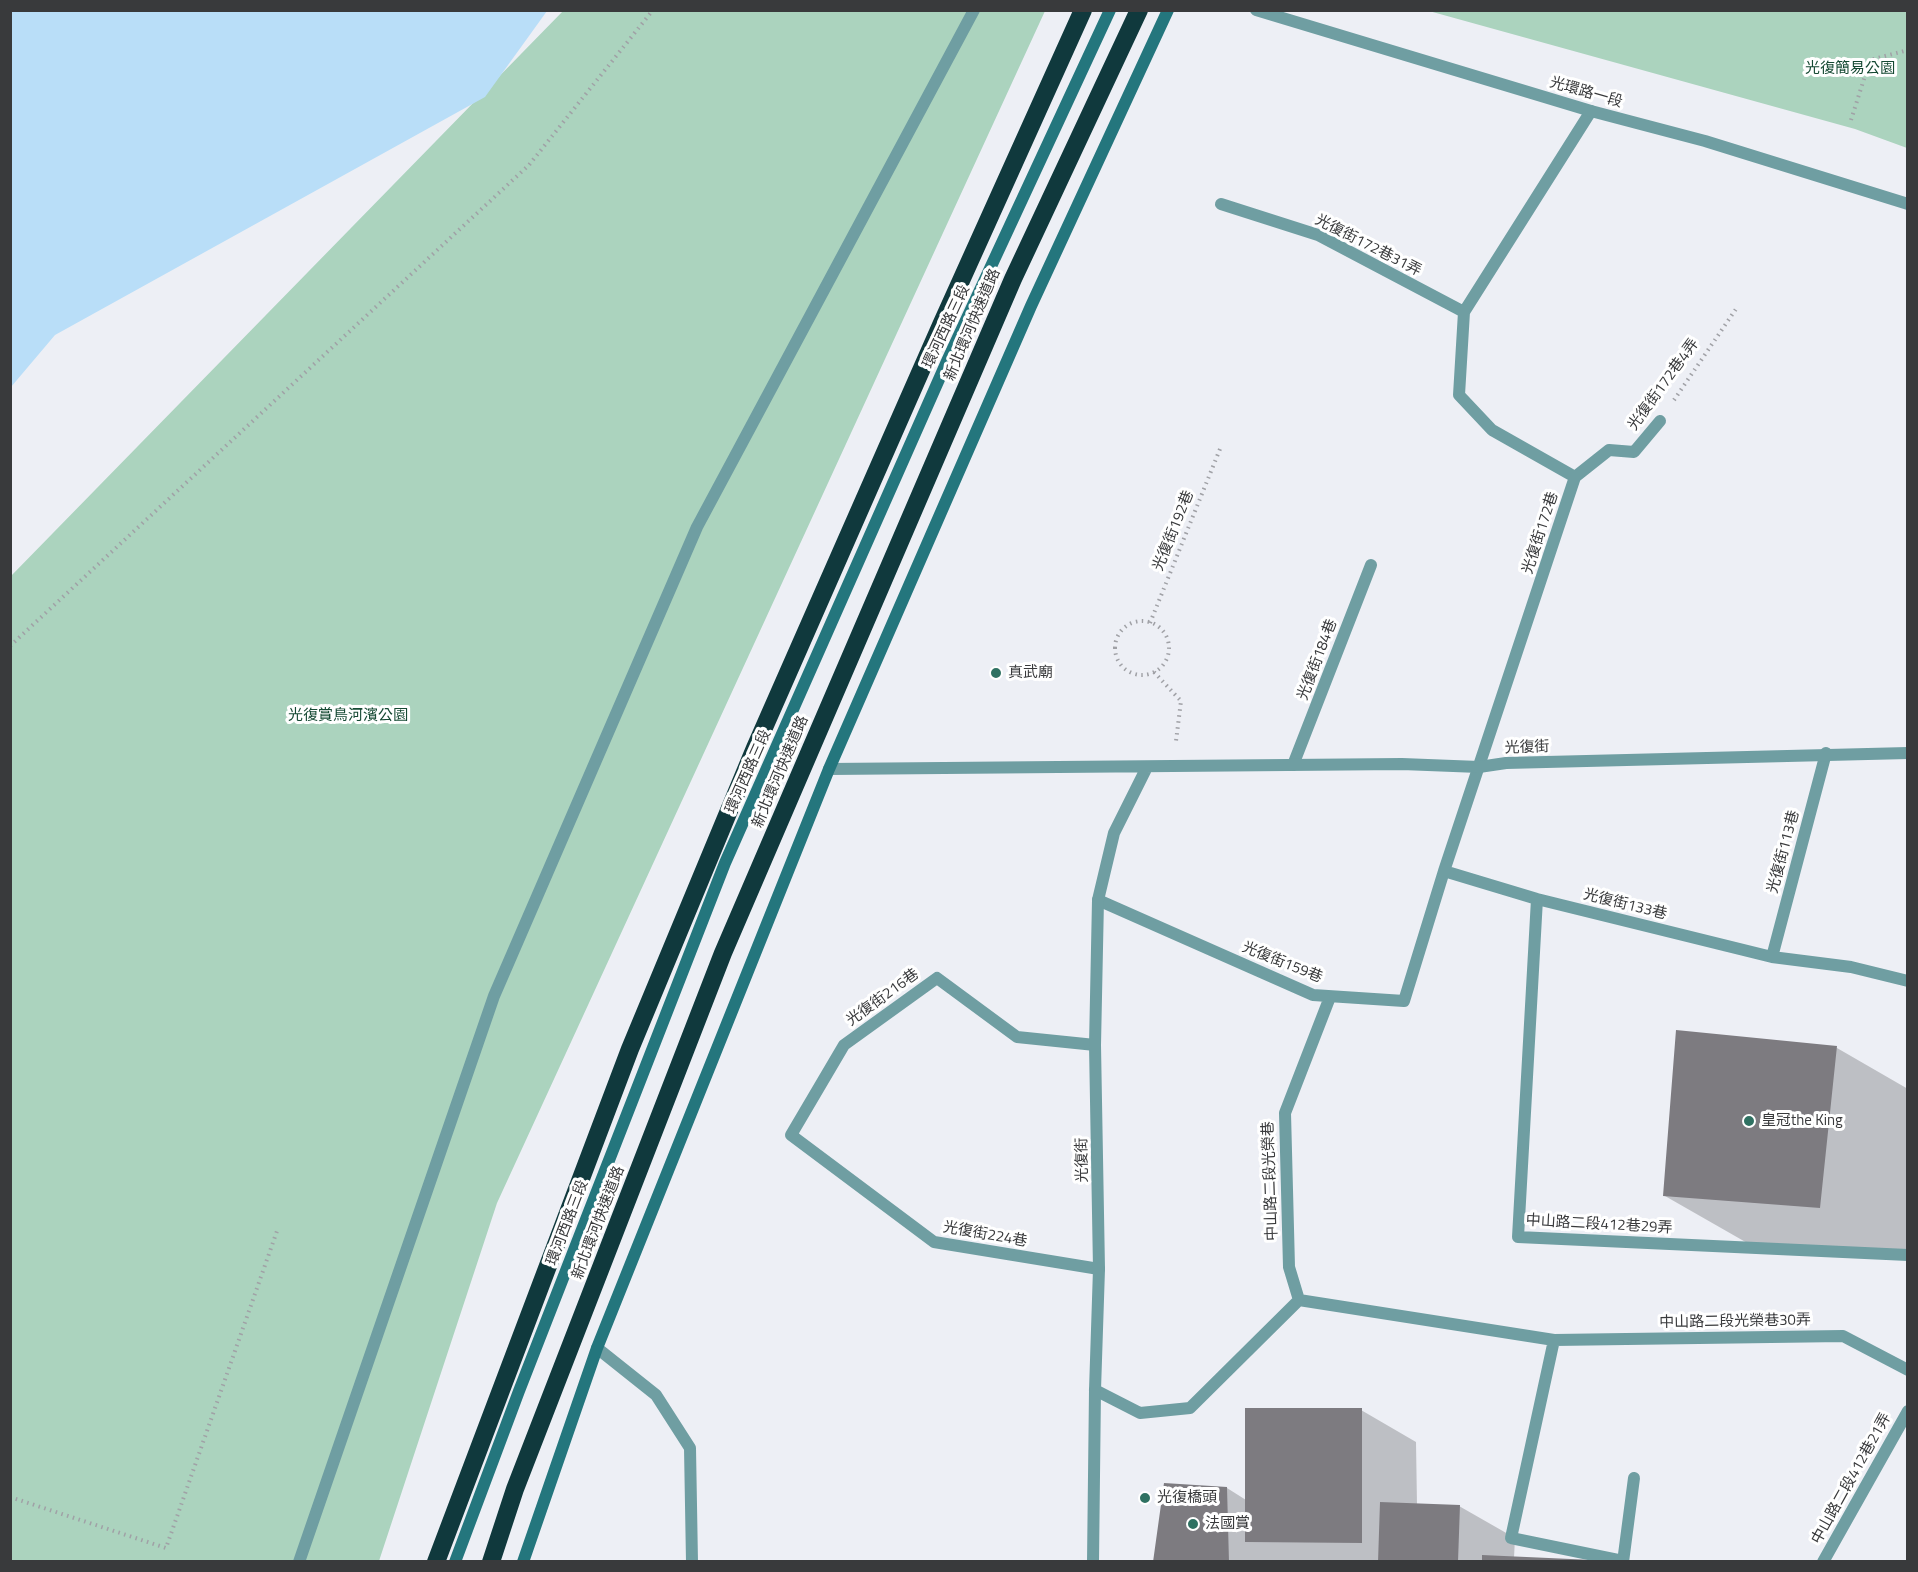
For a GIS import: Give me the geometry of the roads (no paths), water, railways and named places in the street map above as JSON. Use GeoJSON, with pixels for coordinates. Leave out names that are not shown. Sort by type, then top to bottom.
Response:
{"type":"FeatureCollection","features":[{"type":"Feature","properties":{"kind":"highway","name":"新北環河快速道路"},"geometry":{"type":"LineString","coordinates":[[436,1562],[648,1006],[755,748],[1083,10]]}},
{"type":"Feature","properties":{"kind":"highway","name":"新北環河快速道路"},"geometry":{"type":"LineString","coordinates":[[491,1562],[515,1489],[723,952],[1013,279],[1139,10]]}},
{"type":"Feature","properties":{"kind":"main road","name":"環河西路三段"},"geometry":{"type":"LineString","coordinates":[[455,1562],[523,1380],[725,862],[943,370],[1110,10]]}},
{"type":"Feature","properties":{"kind":"main road"},"geometry":{"type":"LineString","coordinates":[[523,1562],[597,1348],[829,769],[1031,306],[1168,10]]}},
{"type":"Feature","properties":{"kind":"street"},"geometry":{"type":"LineString","coordinates":[[298,1562],[494,996],[692,538],[974,10]]}},
{"type":"Feature","properties":{"kind":"street","name":"光環路一段"},"geometry":{"type":"LineString","coordinates":[[1256,10],[1591,111],[1705,141],[1908,204]]}},
{"type":"Feature","properties":{"kind":"street","name":"光復街172巷"},"geometry":{"type":"LineString","coordinates":[[1479,767],[1575,477],[1492,430],[1459,395],[1464,312],[1591,111]]}},
{"type":"Feature","properties":{"kind":"street","name":"光復街172巷31弄"},"geometry":{"type":"LineString","coordinates":[[1221,204],[1318,235],[1464,312]]}},
{"type":"Feature","properties":{"kind":"street","name":"光復街172巷4弄"},"geometry":{"type":"LineString","coordinates":[[1575,477],[1609,450],[1634,452],[1660,421]]}},
{"type":"Feature","properties":{"kind":"street","name":"光復街184巷"},"geometry":{"type":"LineString","coordinates":[[1293,765],[1371,565]]}},
{"type":"Feature","properties":{"kind":"street","name":"光復街"},"geometry":{"type":"LineString","coordinates":[[829,769],[1402,764],[1479,767],[1506,763],[1826,753],[1908,753]]}},
{"type":"Feature","properties":{"kind":"street","name":"光復街113巷"},"geometry":{"type":"LineString","coordinates":[[1772,957],[1826,753]]}},
{"type":"Feature","properties":{"kind":"street","name":"光復街"},"geometry":{"type":"LineString","coordinates":[[1093,1562],[1095,1390],[1100,1269],[1095,1045],[1098,900],[1114,833],[1147,767]]}},
{"type":"Feature","properties":{"kind":"street"},"geometry":{"type":"LineString","coordinates":[[1444,871],[1479,767]]}},
{"type":"Feature","properties":{"kind":"street","name":"光復街133巷"},"geometry":{"type":"LineString","coordinates":[[1444,871],[1537,899],[1772,957],[1851,967],[1908,981]]}},
{"type":"Feature","properties":{"kind":"street","name":"光復街159巷"},"geometry":{"type":"LineString","coordinates":[[1098,900],[1313,995],[1404,1001],[1444,871]]}},
{"type":"Feature","properties":{"kind":"street","name":"中山路二段412巷29弄"},"geometry":{"type":"LineString","coordinates":[[1537,899],[1518,1237],[1908,1255]]}},
{"type":"Feature","properties":{"kind":"street","name":"光復街216巷"},"geometry":{"type":"LineString","coordinates":[[791,1135],[844,1046],[937,978],[1017,1037],[1095,1045]]}},
{"type":"Feature","properties":{"kind":"street","name":"中山路二段光榮巷"},"geometry":{"type":"LineString","coordinates":[[1299,1300],[1289,1267],[1285,1113],[1330,996]]}},
{"type":"Feature","properties":{"kind":"street","name":"光復街224巷"},"geometry":{"type":"LineString","coordinates":[[791,1135],[934,1242],[1100,1269]]}},
{"type":"Feature","properties":{"kind":"street"},"geometry":{"type":"LineString","coordinates":[[1095,1390],[1140,1413],[1190,1408],[1299,1300]]}},
{"type":"Feature","properties":{"kind":"street","name":"中山路二段光榮巷30弄"},"geometry":{"type":"LineString","coordinates":[[1299,1300],[1554,1340],[1843,1336],[1908,1370]]}},
{"type":"Feature","properties":{"kind":"street"},"geometry":{"type":"LineString","coordinates":[[1554,1340],[1511,1538],[1623,1561],[1634,1478]]}},
{"type":"Feature","properties":{"kind":"street"},"geometry":{"type":"LineString","coordinates":[[597,1348],[656,1395],[690,1448],[692,1562]]}},
{"type":"Feature","properties":{"kind":"street","name":"中山路二段412巷21弄"},"geometry":{"type":"LineString","coordinates":[[1823,1562],[1908,1411]]}},
{"type":"Feature","properties":{"kind":"water"},"geometry":{"type":"Polygon","coordinates":[[[11,10],[547,11],[485,97],[55,335],[11,387],[11,10]]]}},
{"type":"Feature","properties":{"kind":"place","name":"真武廟"},"geometry":{"type":"Point","coordinates":[996,673]}},
{"type":"Feature","properties":{"kind":"place","name":"皇冠the King"},"geometry":{"type":"Point","coordinates":[1749,1121]}},
{"type":"Feature","properties":{"kind":"place","name":"光復橋頭"},"geometry":{"type":"Point","coordinates":[1145,1498]}},
{"type":"Feature","properties":{"kind":"place","name":"法國賞"},"geometry":{"type":"Point","coordinates":[1193,1524]}},
{"type":"Feature","properties":{"kind":"park label","name":"光復簡易公園"},"geometry":{"type":"Point","coordinates":[1850,69]}},
{"type":"Feature","properties":{"kind":"park label","name":"光復賞鳥河濱公園"},"geometry":{"type":"Point","coordinates":[348,716]}}]}
